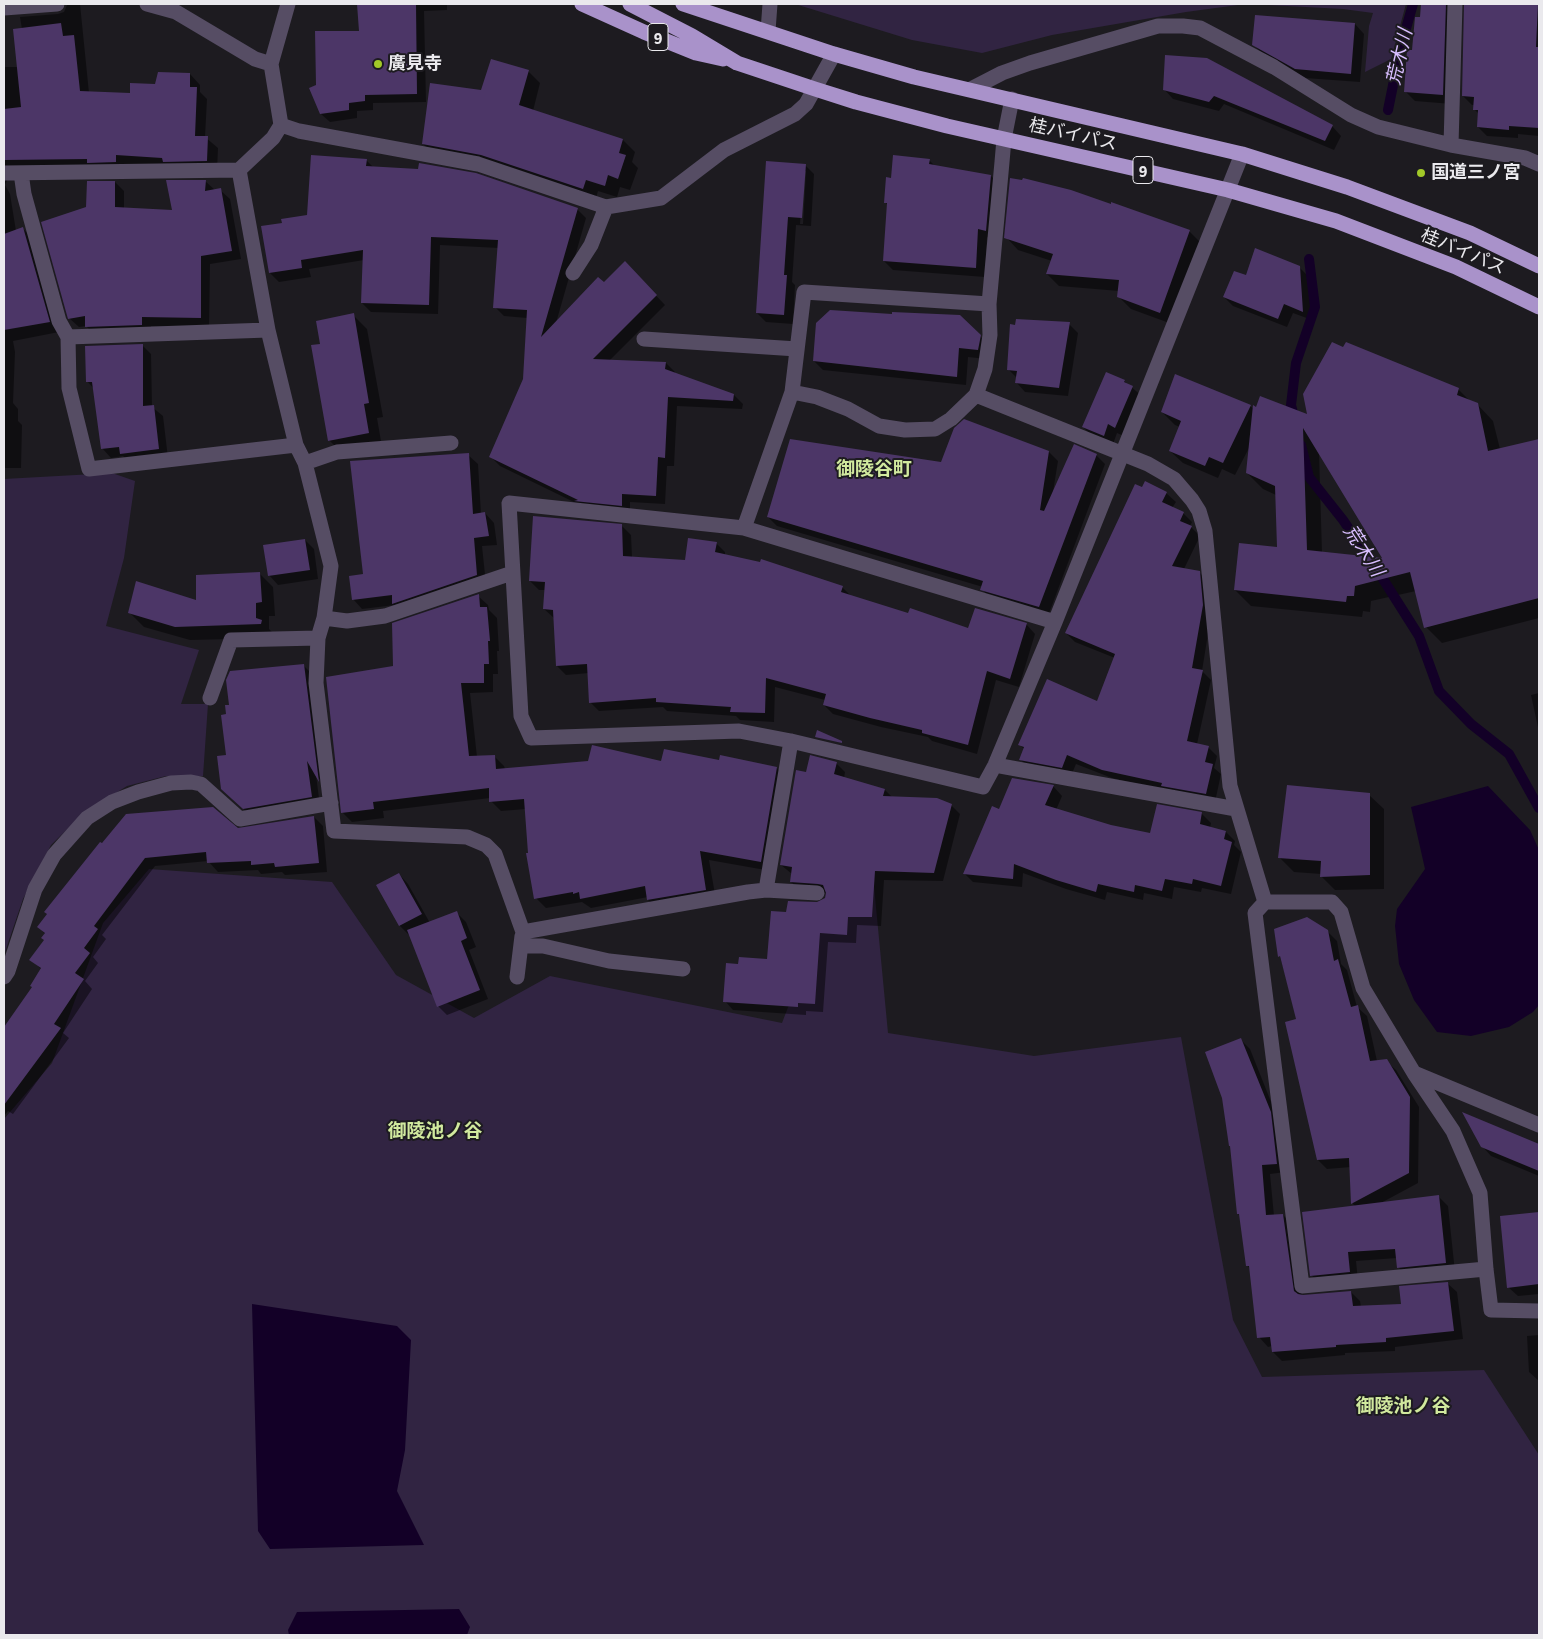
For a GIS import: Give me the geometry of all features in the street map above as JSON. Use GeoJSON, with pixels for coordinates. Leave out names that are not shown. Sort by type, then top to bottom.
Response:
{"type":"FeatureCollection","features":[{"type":"Feature","properties":{"kind":"highway","name":"9"},"geometry":{"type":"LineString","coordinates":[[582,4],[696,53],[737,63]]}},
{"type":"Feature","properties":{"kind":"highway","name":"桂バイパス"},"geometry":{"type":"LineString","coordinates":[[630,4],[692,36],[737,63],[902,115],[1228,190],[1336,221],[1456,267],[1539,307]]}},
{"type":"Feature","properties":{"kind":"highway","name":"桂バイパス"},"geometry":{"type":"LineString","coordinates":[[683,4],[834,54],[914,77],[1242,154],[1348,187],[1470,234],[1539,266]]}},
{"type":"Feature","properties":{"kind":"highway"},"geometry":{"type":"LineString","coordinates":[[713,4],[751,26]]}},
{"type":"Feature","properties":{"kind":"street"},"geometry":{"type":"LineString","coordinates":[[4,8],[58,4]]}},
{"type":"Feature","properties":{"kind":"street"},"geometry":{"type":"LineString","coordinates":[[147,4],[176,12],[255,59],[271,64]]}},
{"type":"Feature","properties":{"kind":"street"},"geometry":{"type":"LineString","coordinates":[[4,173],[240,170],[273,138],[281,125],[271,64],[288,4]]}},
{"type":"Feature","properties":{"kind":"street"},"geometry":{"type":"LineString","coordinates":[[768,31],[770,4]]}},
{"type":"Feature","properties":{"kind":"street"},"geometry":{"type":"LineString","coordinates":[[1451,145],[1455,4]]}},
{"type":"Feature","properties":{"kind":"street"},"geometry":{"type":"LineString","coordinates":[[971,89],[1002,73],[1030,63],[1158,26],[1200,28],[1274,67],[1351,115],[1378,126],[1451,145],[1525,158],[1539,164]]}},
{"type":"Feature","properties":{"kind":"street"},"geometry":{"type":"LineString","coordinates":[[281,125],[299,131],[478,164],[606,207],[661,198],[724,150],[795,114],[806,104],[834,54]]}},
{"type":"Feature","properties":{"kind":"street"},"geometry":{"type":"LineString","coordinates":[[792,392],[817,397],[840,406],[879,426],[905,430],[936,429],[952,419],[976,394],[984,370],[990,335],[988,304],[1004,139],[1012,99]]}},
{"type":"Feature","properties":{"kind":"street"},"geometry":{"type":"LineString","coordinates":[[1055,622],[744,528],[509,503],[521,716],[531,738],[739,730],[983,787],[995,765],[1055,622],[1242,154]]}},
{"type":"Feature","properties":{"kind":"street"},"geometry":{"type":"LineString","coordinates":[[240,170],[268,330],[296,445],[305,463],[331,566],[324,618],[318,638],[316,683],[334,831],[467,837],[486,845],[495,854],[522,939],[517,977]]}},
{"type":"Feature","properties":{"kind":"street"},"geometry":{"type":"LineString","coordinates":[[20,173],[59,321],[68,337],[69,388],[89,469],[296,445]]}},
{"type":"Feature","properties":{"kind":"street"},"geometry":{"type":"LineString","coordinates":[[573,273],[591,245],[606,207]]}},
{"type":"Feature","properties":{"kind":"street"},"geometry":{"type":"LineString","coordinates":[[744,528],[792,392],[804,292],[988,304]]}},
{"type":"Feature","properties":{"kind":"street"},"geometry":{"type":"LineString","coordinates":[[68,337],[268,330]]}},
{"type":"Feature","properties":{"kind":"street"},"geometry":{"type":"LineString","coordinates":[[644,339],[797,350]]}},
{"type":"Feature","properties":{"kind":"street"},"geometry":{"type":"LineString","coordinates":[[976,394],[1148,464],[1174,479],[1192,500],[1198,511],[1204,531],[1230,786],[1265,902]]}},
{"type":"Feature","properties":{"kind":"street"},"geometry":{"type":"LineString","coordinates":[[305,463],[338,452],[451,443]]}},
{"type":"Feature","properties":{"kind":"street"},"geometry":{"type":"LineString","coordinates":[[324,618],[347,621],[385,616],[512,573]]}},
{"type":"Feature","properties":{"kind":"street"},"geometry":{"type":"LineString","coordinates":[[210,698],[231,640],[318,638]]}},
{"type":"Feature","properties":{"kind":"street"},"geometry":{"type":"LineString","coordinates":[[766,890],[791,741]]}},
{"type":"Feature","properties":{"kind":"street"},"geometry":{"type":"LineString","coordinates":[[995,765],[1236,809]]}},
{"type":"Feature","properties":{"kind":"street"},"geometry":{"type":"LineString","coordinates":[[4,977],[36,889],[54,855],[87,818],[112,802],[138,792],[171,783],[191,782],[201,784],[240,819],[331,803]]}},
{"type":"Feature","properties":{"kind":"street"},"geometry":{"type":"LineString","coordinates":[[522,939],[766,890],[817,893]]}},
{"type":"Feature","properties":{"kind":"street"},"geometry":{"type":"LineString","coordinates":[[1486,1269],[1302,1286],[1255,913],[1265,902],[1332,902],[1341,912],[1363,988],[1414,1072],[1453,1131],[1480,1193],[1491,1310],[1539,1311]]}},
{"type":"Feature","properties":{"kind":"street"},"geometry":{"type":"LineString","coordinates":[[522,939],[543,946],[609,961],[683,969]]}},
{"type":"Feature","properties":{"kind":"street"},"geometry":{"type":"LineString","coordinates":[[1414,1072],[1539,1125]]}},
{"type":"Feature","properties":{"kind":"shaded area"},"geometry":{"type":"Polygon","coordinates":[[[795,4],[1406,4],[1391,59],[1365,72],[1369,26],[1373,13],[1343,9],[1238,5],[1052,35],[982,53],[912,40],[795,4]]]}},
{"type":"Feature","properties":{"kind":"shaded area"},"geometry":{"type":"Polygon","coordinates":[[[112,473],[135,481],[124,558],[106,626],[199,650],[181,704],[208,704],[203,776],[166,776],[127,786],[84,813],[51,845],[23,899],[4,955],[4,479],[112,473]]]}},
{"type":"Feature","properties":{"kind":"shaded area"},"geometry":{"type":"Polygon","coordinates":[[[1488,786],[1530,830],[1539,850],[1539,1005],[1533,1012],[1509,1027],[1471,1036],[1437,1032],[1414,1000],[1399,964],[1395,926],[1397,909],[1425,869],[1411,807],[1488,786]]]}},
{"type":"Feature","properties":{"kind":"shaded area"},"geometry":{"type":"Polygon","coordinates":[[[149,869],[332,882],[396,975],[474,1018],[550,976],[782,1023],[836,881],[874,886],[888,1033],[1034,1056],[1181,1037],[1233,1320],[1262,1377],[1484,1370],[1539,1455],[1538,1635],[4,1635],[4,1119],[52,1063],[103,923],[149,869]]]}},
{"type":"Feature","properties":{"kind":"shaded area"},"geometry":{"type":"Polygon","coordinates":[[[252,1304],[397,1326],[411,1340],[405,1450],[397,1491],[424,1545],[270,1549],[258,1531],[252,1304]]]}},
{"type":"Feature","properties":{"kind":"shaded area"},"geometry":{"type":"Polygon","coordinates":[[[459,1609],[470,1627],[467,1635],[289,1635],[288,1630],[297,1612],[459,1609]]]}},
{"type":"Feature","properties":{"kind":"building"},"geometry":{"type":"Polygon","coordinates":[[[357,4],[416,4],[417,94],[365,95],[365,101],[349,103],[349,110],[320,114],[309,88],[316,85],[315,31],[359,31],[357,4]]]}},
{"type":"Feature","properties":{"kind":"building"},"geometry":{"type":"Polygon","coordinates":[[[1421,4],[1446,4],[1443,95],[1404,92],[1407,50],[1412,50],[1415,17],[1420,17],[1421,4]]]}},
{"type":"Feature","properties":{"kind":"building"},"geometry":{"type":"Polygon","coordinates":[[[1464,4],[1538,4],[1536,47],[1539,47],[1539,128],[1509,126],[1509,130],[1477,127],[1478,110],[1473,110],[1474,97],[1462,96],[1464,4]]]}},
{"type":"Feature","properties":{"kind":"building"},"geometry":{"type":"Polygon","coordinates":[[[1255,15],[1355,23],[1351,74],[1295,69],[1252,45],[1255,15]]]}},
{"type":"Feature","properties":{"kind":"building"},"geometry":{"type":"Polygon","coordinates":[[[61,23],[63,36],[74,35],[80,91],[130,93],[130,83],[155,84],[158,72],[190,73],[190,87],[197,87],[195,136],[208,136],[207,161],[163,162],[162,158],[116,155],[116,162],[87,163],[87,159],[4,160],[4,109],[21,107],[13,29],[61,23]]]}},
{"type":"Feature","properties":{"kind":"building"},"geometry":{"type":"Polygon","coordinates":[[[1165,55],[1207,58],[1333,125],[1325,141],[1214,96],[1209,102],[1163,90],[1165,55]]]}},
{"type":"Feature","properties":{"kind":"building"},"geometry":{"type":"Polygon","coordinates":[[[491,59],[529,70],[519,105],[623,139],[619,153],[626,155],[618,179],[608,175],[605,186],[586,180],[583,189],[481,155],[422,144],[430,83],[481,90],[491,59]]]}},
{"type":"Feature","properties":{"kind":"building"},"geometry":{"type":"Polygon","coordinates":[[[311,155],[367,159],[366,166],[418,169],[419,163],[476,173],[578,208],[541,337],[598,277],[604,282],[625,261],[657,295],[593,359],[666,362],[665,369],[734,394],[733,401],[668,397],[665,458],[658,457],[656,496],[622,494],[622,506],[574,501],[578,500],[489,457],[523,379],[527,310],[493,308],[498,240],[431,237],[429,305],[361,303],[363,250],[301,260],[302,268],[269,273],[261,226],[282,223],[281,219],[307,215],[311,155]]]}},
{"type":"Feature","properties":{"kind":"building"},"geometry":{"type":"Polygon","coordinates":[[[893,155],[930,159],[929,164],[991,175],[986,231],[978,229],[976,268],[883,261],[887,203],[884,203],[886,177],[891,178],[893,155]]]}},
{"type":"Feature","properties":{"kind":"building"},"geometry":{"type":"Polygon","coordinates":[[[766,161],[806,164],[802,218],[788,217],[784,275],[787,275],[784,315],[756,313],[766,161]]]}},
{"type":"Feature","properties":{"kind":"building"},"geometry":{"type":"Polygon","coordinates":[[[1010,178],[1022,180],[1023,178],[1071,190],[1190,230],[1160,313],[1117,297],[1119,280],[1046,274],[1053,254],[1004,238],[1010,178]]]}},
{"type":"Feature","properties":{"kind":"building"},"geometry":{"type":"Polygon","coordinates":[[[166,180],[206,180],[205,191],[221,188],[232,251],[201,256],[201,318],[142,317],[142,325],[85,327],[85,316],[68,319],[41,222],[86,207],[87,181],[115,181],[115,207],[172,210],[166,180]]]}},
{"type":"Feature","properties":{"kind":"building"},"geometry":{"type":"Polygon","coordinates":[[[23,227],[50,322],[4,330],[4,234],[23,227]]]}},
{"type":"Feature","properties":{"kind":"building"},"geometry":{"type":"Polygon","coordinates":[[[1255,248],[1300,266],[1303,312],[1284,304],[1278,319],[1223,297],[1234,271],[1246,275],[1255,248]]]}},
{"type":"Feature","properties":{"kind":"building"},"geometry":{"type":"Polygon","coordinates":[[[830,310],[892,314],[892,312],[960,315],[981,335],[978,350],[959,348],[957,377],[813,361],[816,323],[830,310]]]}},
{"type":"Feature","properties":{"kind":"building"},"geometry":{"type":"Polygon","coordinates":[[[354,313],[369,403],[364,404],[369,433],[328,441],[311,345],[320,344],[316,321],[354,313]]]}},
{"type":"Feature","properties":{"kind":"building"},"geometry":{"type":"Polygon","coordinates":[[[1016,319],[1070,322],[1059,388],[1015,383],[1017,371],[1007,370],[1010,324],[1015,325],[1016,319]]]}},
{"type":"Feature","properties":{"kind":"building"},"geometry":{"type":"Polygon","coordinates":[[[1332,342],[1343,347],[1346,342],[1459,388],[1457,395],[1478,403],[1488,451],[1539,439],[1539,598],[1424,628],[1410,572],[1355,586],[1354,596],[1347,596],[1346,602],[1234,590],[1239,543],[1277,547],[1275,486],[1246,473],[1253,405],[1256,407],[1260,396],[1307,414],[1303,394],[1332,342]],[[1303,428],[1307,550],[1382,558],[1303,428]]]}},
{"type":"Feature","properties":{"kind":"building"},"geometry":{"type":"Polygon","coordinates":[[[143,344],[143,406],[154,405],[159,449],[120,454],[119,447],[101,449],[92,382],[86,382],[85,346],[143,344]]]}},
{"type":"Feature","properties":{"kind":"building"},"geometry":{"type":"Polygon","coordinates":[[[1106,372],[1125,380],[1124,382],[1133,386],[1115,428],[1108,424],[1104,436],[1082,427],[1106,372]]]}},
{"type":"Feature","properties":{"kind":"building"},"geometry":{"type":"Polygon","coordinates":[[[1175,374],[1251,405],[1223,463],[1209,457],[1205,466],[1169,451],[1181,421],[1161,412],[1175,374]]]}},
{"type":"Feature","properties":{"kind":"building"},"geometry":{"type":"Polygon","coordinates":[[[964,419],[1049,451],[1040,510],[1044,511],[1074,444],[1097,454],[1039,607],[980,590],[983,581],[767,517],[790,439],[941,462],[954,428],[964,419]]]}},
{"type":"Feature","properties":{"kind":"building"},"geometry":{"type":"Polygon","coordinates":[[[469,453],[473,514],[485,512],[489,536],[474,538],[477,575],[392,604],[392,595],[352,600],[349,576],[363,574],[350,461],[469,453]]]}},
{"type":"Feature","properties":{"kind":"building"},"geometry":{"type":"Polygon","coordinates":[[[1145,481],[1167,492],[1162,502],[1184,512],[1180,521],[1192,526],[1172,566],[1200,571],[1203,605],[1192,668],[1203,670],[1187,741],[1209,746],[1205,762],[1213,764],[1206,794],[1161,786],[1162,783],[1102,770],[1067,755],[1062,768],[1019,760],[1024,747],[1018,745],[1047,679],[1097,701],[1115,654],[1065,633],[1135,484],[1142,487],[1145,481]]]}},
{"type":"Feature","properties":{"kind":"building"},"geometry":{"type":"Polygon","coordinates":[[[533,516],[622,524],[623,556],[685,560],[688,538],[717,542],[715,552],[760,562],[761,559],[843,586],[841,592],[908,613],[910,608],[968,628],[975,608],[1027,623],[1010,679],[987,671],[968,745],[922,733],[922,730],[823,705],[826,694],[766,678],[765,713],[730,712],[731,707],[656,702],[656,698],[589,703],[587,664],[556,666],[553,610],[543,609],[545,582],[529,581],[533,516]]]}},
{"type":"Feature","properties":{"kind":"building"},"geometry":{"type":"Polygon","coordinates":[[[305,539],[310,570],[268,576],[263,545],[305,539]]]}},
{"type":"Feature","properties":{"kind":"building"},"geometry":{"type":"Polygon","coordinates":[[[260,572],[262,602],[256,603],[256,618],[262,620],[261,624],[175,627],[128,613],[136,581],[196,600],[196,575],[260,572]]]}},
{"type":"Feature","properties":{"kind":"building"},"geometry":{"type":"Polygon","coordinates":[[[479,594],[480,607],[487,607],[490,641],[488,641],[489,664],[484,664],[484,683],[461,683],[469,756],[495,755],[496,769],[588,761],[592,745],[661,761],[664,749],[719,760],[720,755],[777,767],[761,862],[700,851],[706,890],[647,900],[645,886],[580,899],[579,892],[573,894],[573,892],[534,899],[526,853],[528,853],[524,799],[489,802],[489,788],[373,802],[374,809],[341,813],[326,677],[393,666],[392,623],[479,594]]]}},
{"type":"Feature","properties":{"kind":"building"},"geometry":{"type":"Polygon","coordinates":[[[304,664],[319,782],[307,761],[312,797],[243,809],[221,789],[217,756],[226,755],[221,715],[226,714],[225,705],[229,705],[226,680],[230,671],[304,664]]]}},
{"type":"Feature","properties":{"kind":"building"},"geometry":{"type":"Polygon","coordinates":[[[817,730],[842,741],[842,743],[815,737],[817,730]]]}},
{"type":"Feature","properties":{"kind":"building"},"geometry":{"type":"Polygon","coordinates":[[[810,755],[837,762],[834,774],[885,789],[883,796],[937,798],[952,804],[934,873],[875,871],[872,917],[848,917],[847,935],[820,933],[815,1004],[798,1003],[798,1007],[723,1002],[726,963],[738,964],[739,957],[767,959],[771,911],[786,912],[788,901],[817,902],[825,898],[826,893],[823,885],[790,882],[792,867],[780,865],[796,770],[806,772],[810,755]]]}},
{"type":"Feature","properties":{"kind":"building"},"geometry":{"type":"Polygon","coordinates":[[[1012,778],[1054,785],[1045,805],[1111,825],[1150,833],[1157,804],[1202,812],[1200,824],[1226,831],[1224,839],[1232,842],[1221,886],[1193,879],[1192,884],[1165,879],[1162,891],[1135,885],[1134,892],[1098,884],[1096,892],[1056,880],[1014,864],[1013,879],[963,874],[992,806],[999,809],[1012,778]]]}},
{"type":"Feature","properties":{"kind":"building"},"geometry":{"type":"Polygon","coordinates":[[[1287,785],[1370,793],[1370,875],[1320,877],[1321,861],[1278,858],[1287,785]]]}},
{"type":"Feature","properties":{"kind":"building"},"geometry":{"type":"Polygon","coordinates":[[[213,807],[238,828],[314,816],[319,863],[275,867],[274,863],[251,865],[251,861],[207,863],[206,852],[145,858],[94,926],[98,929],[84,948],[90,953],[75,973],[84,979],[54,1024],[61,1028],[4,1105],[4,1027],[32,987],[30,986],[41,968],[29,960],[44,940],[41,938],[45,933],[37,927],[47,914],[44,912],[100,842],[102,843],[126,814],[213,807]]]}},
{"type":"Feature","properties":{"kind":"building"},"geometry":{"type":"Polygon","coordinates":[[[399,873],[422,914],[399,926],[376,885],[399,873]]]}},
{"type":"Feature","properties":{"kind":"building"},"geometry":{"type":"Polygon","coordinates":[[[457,911],[467,938],[461,941],[480,990],[437,1007],[407,930],[457,911]]]}},
{"type":"Feature","properties":{"kind":"building"},"geometry":{"type":"Polygon","coordinates":[[[1307,917],[1328,930],[1334,961],[1338,959],[1351,1007],[1358,1005],[1370,1061],[1387,1059],[1410,1097],[1409,1173],[1351,1204],[1349,1158],[1317,1160],[1285,1022],[1296,1019],[1280,956],[1278,957],[1274,929],[1307,917]]]}},
{"type":"Feature","properties":{"kind":"building"},"geometry":{"type":"Polygon","coordinates":[[[1241,1038],[1271,1112],[1277,1164],[1262,1165],[1266,1215],[1283,1214],[1294,1291],[1303,1295],[1351,1291],[1353,1306],[1401,1304],[1399,1286],[1448,1282],[1454,1331],[1386,1338],[1386,1342],[1272,1352],[1270,1337],[1257,1338],[1249,1266],[1246,1266],[1239,1214],[1237,1214],[1230,1146],[1222,1098],[1205,1052],[1241,1038]]]}},
{"type":"Feature","properties":{"kind":"building"},"geometry":{"type":"Polygon","coordinates":[[[1462,1112],[1539,1144],[1539,1171],[1481,1147],[1462,1112]]]}},
{"type":"Feature","properties":{"kind":"building"},"geometry":{"type":"Polygon","coordinates":[[[1439,1195],[1446,1263],[1397,1268],[1395,1249],[1348,1252],[1350,1272],[1310,1276],[1302,1212],[1439,1195]]]}},
{"type":"Feature","properties":{"kind":"building"},"geometry":{"type":"Polygon","coordinates":[[[1539,1212],[1539,1284],[1507,1288],[1500,1216],[1539,1212]]]}},
{"type":"Feature","properties":{"kind":"waterway","name":"荒木川"},"geometry":{"type":"LineString","coordinates":[[1388,110],[1401,46],[1413,4]]}},
{"type":"Feature","properties":{"kind":"waterway","name":"荒木川"},"geometry":{"type":"LineString","coordinates":[[1295,421],[1291,405],[1296,363],[1315,307],[1309,259]]}},
{"type":"Feature","properties":{"kind":"waterway","name":"荒木川"},"geometry":{"type":"LineString","coordinates":[[1301,445],[1309,477],[1343,520],[1419,636],[1439,691],[1471,724],[1509,754],[1539,808]]}},
{"type":"Feature","properties":{"kind":"place","name":"廣見寺"},"geometry":{"type":"Point","coordinates":[378,64]}},
{"type":"Feature","properties":{"kind":"place","name":"国道三ノ宮"},"geometry":{"type":"Point","coordinates":[1421,173]}},
{"type":"Feature","properties":{"kind":"district","name":"御陵谷町"},"geometry":{"type":"Point","coordinates":[874,470]}},
{"type":"Feature","properties":{"kind":"district","name":"御陵池ノ谷"},"geometry":{"type":"Point","coordinates":[435,1132]}},
{"type":"Feature","properties":{"kind":"district","name":"御陵池ノ谷"},"geometry":{"type":"Point","coordinates":[1403,1407]}}]}
